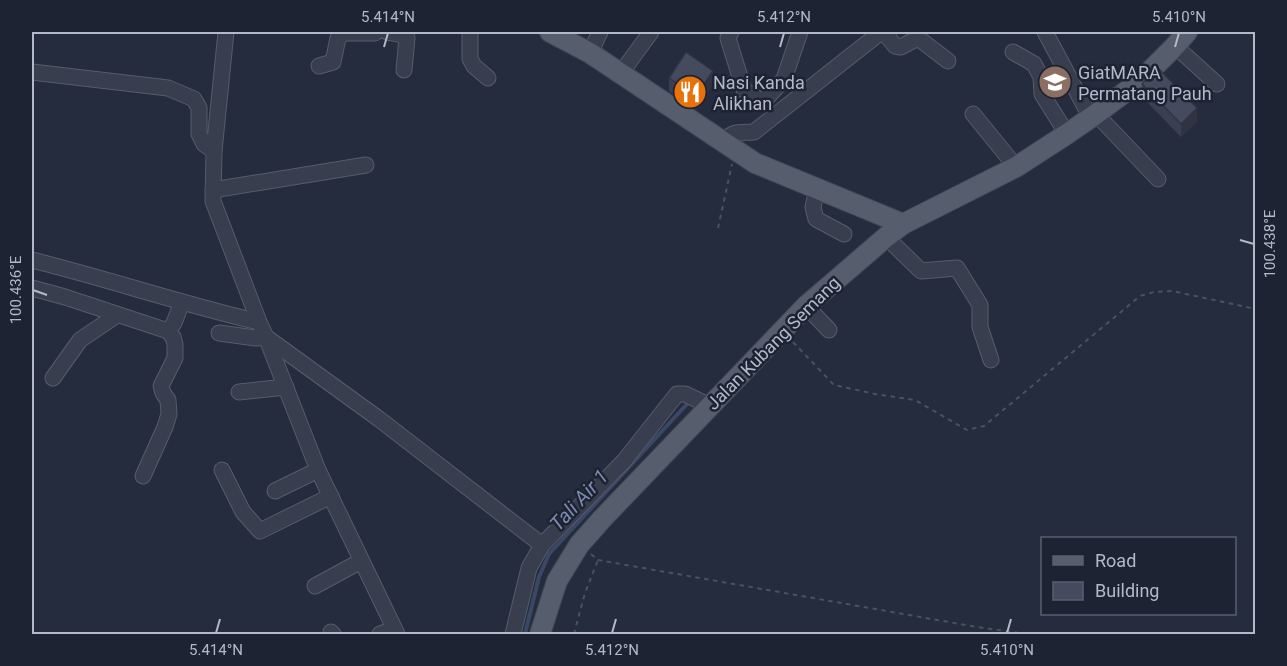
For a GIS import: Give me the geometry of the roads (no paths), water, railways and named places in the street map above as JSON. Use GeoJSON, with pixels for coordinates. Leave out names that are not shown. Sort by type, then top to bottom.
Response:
{"type":"FeatureCollection","features":[{"type":"Feature","properties":{"kind":"main road"},"geometry":{"type":"LineString","coordinates":[[550,32],[590,53],[755,163],[903,224]]}},
{"type":"Feature","properties":{"kind":"main road","name":"Jalan Kubang Semang"},"geometry":{"type":"LineString","coordinates":[[540,634],[557,581],[579,545],[806,306],[903,224],[1016,167],[1068,134],[1140,81],[1181,39]]}},
{"type":"Feature","properties":{"kind":"street"},"geometry":{"type":"LineString","coordinates":[[226,32],[214,151],[213,201],[318,470],[361,561],[390,633]]}},
{"type":"Feature","properties":{"kind":"street"},"geometry":{"type":"LineString","coordinates":[[319,66],[333,62],[338,38],[344,33],[376,32]]}},
{"type":"Feature","properties":{"kind":"street"},"geometry":{"type":"LineString","coordinates":[[387,32],[406,38],[404,70]]}},
{"type":"Feature","properties":{"kind":"street"},"geometry":{"type":"LineString","coordinates":[[470,32],[470,59],[474,66],[488,78]]}},
{"type":"Feature","properties":{"kind":"street"},"geometry":{"type":"LineString","coordinates":[[590,53],[600,32]]}},
{"type":"Feature","properties":{"kind":"street"},"geometry":{"type":"LineString","coordinates":[[621,73],[651,32]]}},
{"type":"Feature","properties":{"kind":"street"},"geometry":{"type":"LineString","coordinates":[[731,32],[728,38],[744,90],[760,100],[765,100],[784,79],[800,32]]}},
{"type":"Feature","properties":{"kind":"street"},"geometry":{"type":"LineString","coordinates":[[729,146],[728,136],[735,132],[754,132],[882,32],[894,46],[901,47],[916,39],[948,61]]}},
{"type":"Feature","properties":{"kind":"street"},"geometry":{"type":"LineString","coordinates":[[1045,32],[1093,116],[1158,179]]}},
{"type":"Feature","properties":{"kind":"street"},"geometry":{"type":"LineString","coordinates":[[1181,39],[1217,84]]}},
{"type":"Feature","properties":{"kind":"street"},"geometry":{"type":"LineString","coordinates":[[1013,52],[1034,64],[1041,77],[1042,94],[1068,134]]}},
{"type":"Feature","properties":{"kind":"street"},"geometry":{"type":"LineString","coordinates":[[32,72],[168,88],[194,99],[199,108],[199,134],[204,144],[214,151]]}},
{"type":"Feature","properties":{"kind":"street"},"geometry":{"type":"LineString","coordinates":[[973,114],[1016,167]]}},
{"type":"Feature","properties":{"kind":"street"},"geometry":{"type":"LineString","coordinates":[[213,190],[366,165]]}},
{"type":"Feature","properties":{"kind":"street"},"geometry":{"type":"LineString","coordinates":[[817,189],[813,207],[816,219],[844,234]]}},
{"type":"Feature","properties":{"kind":"street"},"geometry":{"type":"LineString","coordinates":[[886,237],[921,271],[957,268],[980,305],[980,327],[991,360]]}},
{"type":"Feature","properties":{"kind":"street"},"geometry":{"type":"LineString","coordinates":[[32,260],[259,322]]}},
{"type":"Feature","properties":{"kind":"street"},"geometry":{"type":"LineString","coordinates":[[65,297],[74,271]]}},
{"type":"Feature","properties":{"kind":"street"},"geometry":{"type":"LineString","coordinates":[[32,288],[168,331],[173,337],[175,358],[161,386],[168,400],[169,414],[143,476]]}},
{"type":"Feature","properties":{"kind":"street"},"geometry":{"type":"LineString","coordinates":[[168,331],[174,323],[182,302]]}},
{"type":"Feature","properties":{"kind":"street"},"geometry":{"type":"LineString","coordinates":[[806,306],[829,330]]}},
{"type":"Feature","properties":{"kind":"street"},"geometry":{"type":"LineString","coordinates":[[53,378],[80,340],[117,315]]}},
{"type":"Feature","properties":{"kind":"street"},"geometry":{"type":"LineString","coordinates":[[219,333],[266,338],[379,419],[542,545]]}},
{"type":"Feature","properties":{"kind":"street"},"geometry":{"type":"LineString","coordinates":[[239,392],[286,387]]}},
{"type":"Feature","properties":{"kind":"street"},"geometry":{"type":"LineString","coordinates":[[513,634],[529,568],[542,545],[624,461],[677,394],[685,394],[710,406]]}},
{"type":"Feature","properties":{"kind":"street"},"geometry":{"type":"LineString","coordinates":[[222,470],[243,512],[260,531],[331,496]]}},
{"type":"Feature","properties":{"kind":"street"},"geometry":{"type":"LineString","coordinates":[[275,491],[318,470]]}},
{"type":"Feature","properties":{"kind":"street"},"geometry":{"type":"LineString","coordinates":[[315,586],[361,561]]}},
{"type":"Feature","properties":{"kind":"waterway","name":"Tali Air 1"},"geometry":{"type":"LineString","coordinates":[[525,634],[539,577],[549,554],[687,404]]}},
{"type":"Feature","properties":{"kind":"place","name":"GiatMARA Permatang Pauh"},"geometry":{"type":"Point","coordinates":[1055,82]}},
{"type":"Feature","properties":{"kind":"place","name":"Nasi Kanda Alikhan"},"geometry":{"type":"Point","coordinates":[690,92]}}]}
